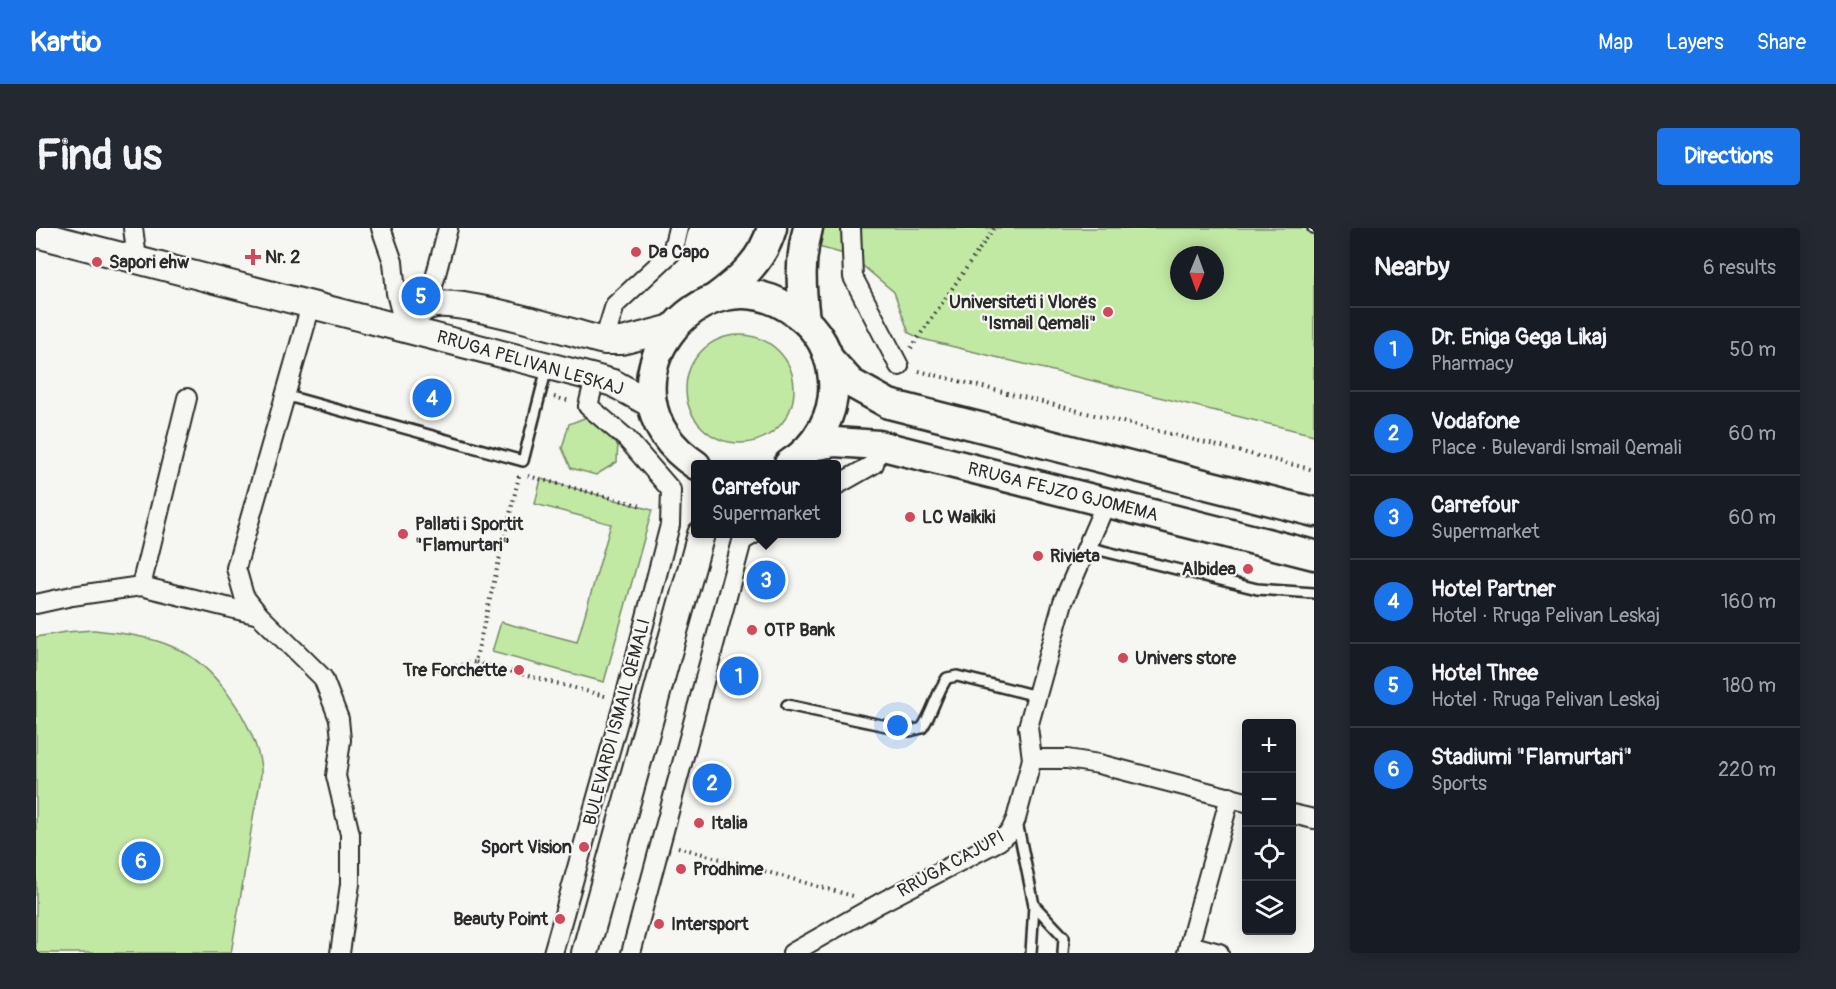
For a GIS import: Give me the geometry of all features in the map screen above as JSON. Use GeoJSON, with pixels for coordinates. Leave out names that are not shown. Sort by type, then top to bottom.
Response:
{"type":"FeatureCollection","features":[{"type":"Feature","properties":{"kind":"main road"},"geometry":{"type":"LineString","coordinates":[[691,462],[667,439],[658,422],[651,391],[653,364],[672,328],[691,311],[713,299],[747,273],[762,254],[772,228]]}},
{"type":"Feature","properties":{"kind":"main road"},"geometry":{"type":"LineString","coordinates":[[805,320],[801,259],[807,228]]}},
{"type":"Feature","properties":{"kind":"main road","name":"RRUGA PELIVAN LESKAJ"},"geometry":{"type":"LineString","coordinates":[[36,234],[595,378],[613,383],[653,405]]}},
{"type":"Feature","properties":{"kind":"main road"},"geometry":{"type":"LineString","coordinates":[[713,299],[730,296],[762,297],[785,306],[805,320],[815,332],[829,359],[851,383],[889,404],[1314,512]]}},
{"type":"Feature","properties":{"kind":"main road","name":"RRUGA PELIVAN LESKAJ"},"geometry":{"type":"LineString","coordinates":[[405,328],[416,314],[428,305],[441,303],[478,308],[604,341],[622,341],[672,328]]}},
{"type":"Feature","properties":{"kind":"main road"},"geometry":{"type":"LineString","coordinates":[[795,460],[811,446],[825,424],[833,398],[834,385],[829,359]]}},
{"type":"Feature","properties":{"kind":"main road","name":"RRUGA FEJZO GJOMEMA"},"geometry":{"type":"LineString","coordinates":[[811,446],[835,442],[879,445],[1314,555]]}},
{"type":"Feature","properties":{"kind":"main road","name":"BULEVARDI ISMAIL QEMALI"},"geometry":{"type":"LineString","coordinates":[[585,953],[700,538]]}},
{"type":"Feature","properties":{"kind":"street"},"geometry":{"type":"LineString","coordinates":[[133,228],[136,259]]}},
{"type":"Feature","properties":{"kind":"street"},"geometry":{"type":"LineString","coordinates":[[381,228],[393,262],[396,293],[405,328]]}},
{"type":"Feature","properties":{"kind":"street"},"geometry":{"type":"LineString","coordinates":[[428,305],[448,228]]}},
{"type":"Feature","properties":{"kind":"street"},"geometry":{"type":"LineString","coordinates":[[604,341],[615,305],[672,252],[678,228]]}},
{"type":"Feature","properties":{"kind":"street"},"geometry":{"type":"LineString","coordinates":[[851,228],[853,277],[899,366]]}},
{"type":"Feature","properties":{"kind":"street"},"geometry":{"type":"LineString","coordinates":[[311,304],[236,568],[244,596],[259,615],[323,678],[339,719],[341,740],[336,776],[350,834],[350,884],[340,953]]}},
{"type":"Feature","properties":{"kind":"street"},"geometry":{"type":"LineString","coordinates":[[588,406],[595,378]]}},
{"type":"Feature","properties":{"kind":"street"},"geometry":{"type":"LineString","coordinates":[[141,586],[187,398]]}},
{"type":"Feature","properties":{"kind":"street","name":"BULEVARDI ISMAIL QEMALI"},"geometry":{"type":"LineString","coordinates":[[553,953],[624,701],[670,525],[670,490],[626,438],[588,406]]}},
{"type":"Feature","properties":{"kind":"street"},"geometry":{"type":"LineString","coordinates":[[841,483],[874,464],[879,445]]}},
{"type":"Feature","properties":{"kind":"street"},"geometry":{"type":"LineString","coordinates":[[1106,503],[1063,602],[1028,727],[1032,759],[1067,759],[1099,764],[1238,800],[1188,949],[1219,953]]}},
{"type":"Feature","properties":{"kind":"street"},"geometry":{"type":"LineString","coordinates":[[631,953],[742,541],[747,538]]}},
{"type":"Feature","properties":{"kind":"street"},"geometry":{"type":"LineString","coordinates":[[36,604],[72,596],[141,586],[259,615]]}},
{"type":"Feature","properties":{"kind":"street","name":"RRUGA CAJUPI"},"geometry":{"type":"LineString","coordinates":[[792,953],[880,903],[999,841],[1010,832],[1016,819],[1032,759]]}},
{"type":"Feature","properties":{"kind":"street"},"geometry":{"type":"LineString","coordinates":[[1296,814],[1314,819]]}},
{"type":"Feature","properties":{"kind":"lane"},"geometry":{"type":"LineString","coordinates":[[284,395],[523,461],[548,366]]}},
{"type":"Feature","properties":{"kind":"lane"},"geometry":{"type":"LineString","coordinates":[[1087,547],[1257,589],[1314,593]]}},
{"type":"Feature","properties":{"kind":"lane"},"geometry":{"type":"LineString","coordinates":[[787,705],[910,730],[922,728],[947,678],[957,676],[1036,696]]}},
{"type":"Feature","properties":{"kind":"lane"},"geometry":{"type":"LineString","coordinates":[[1016,819],[1034,905],[1031,953]]}},
{"type":"Feature","properties":{"kind":"lane"},"geometry":{"type":"LineString","coordinates":[[1034,905],[1064,937],[1063,953]]}},
{"type":"Feature","properties":{"kind":"path"},"geometry":{"type":"LineString","coordinates":[[994,228],[899,366],[1314,470]]}},
{"type":"Feature","properties":{"kind":"path"},"geometry":{"type":"LineString","coordinates":[[541,394],[588,406]]}},
{"type":"Feature","properties":{"kind":"path"},"geometry":{"type":"LineString","coordinates":[[475,663],[521,467]]}},
{"type":"Feature","properties":{"kind":"path"},"geometry":{"type":"LineString","coordinates":[[520,474],[642,506]]}},
{"type":"Feature","properties":{"kind":"path"},"geometry":{"type":"LineString","coordinates":[[438,670],[475,663],[624,701]]}},
{"type":"Feature","properties":{"kind":"path"},"geometry":{"type":"LineString","coordinates":[[660,843],[880,903]]}},
{"type":"Feature","properties":{"kind":"green space","name":"Universiteti i Vlorës \"Ismail Qemali\""},"geometry":{"type":"Polygon","coordinates":[[[820,228],[1314,228],[1314,435],[922,339],[909,333],[894,292],[851,256],[815,246],[820,228]]]}},
{"type":"Feature","properties":{"kind":"green space"},"geometry":{"type":"Polygon","coordinates":[[[740,335],[761,339],[778,351],[790,368],[794,389],[790,410],[778,427],[761,439],[740,443],[719,439],[702,427],[690,410],[686,389],[690,368],[702,351],[719,339],[740,335]]]}},
{"type":"Feature","properties":{"kind":"green space"},"geometry":{"type":"Polygon","coordinates":[[[592,415],[618,441],[617,462],[596,475],[571,468],[562,448],[569,424],[592,415]]]}},
{"type":"Feature","properties":{"kind":"green space"},"geometry":{"type":"Polygon","coordinates":[[[541,479],[652,510],[604,682],[492,652],[501,622],[577,642],[611,524],[535,504],[541,479]]]}},
{"type":"Feature","properties":{"kind":"green space"},"geometry":{"type":"Polygon","coordinates":[[[93,630],[154,640],[188,655],[218,681],[242,715],[251,733],[261,774],[231,953],[36,953],[36,637],[93,630]]]}},
{"type":"Feature","properties":{"kind":"place","name":"Da Capo"},"geometry":{"type":"Point","coordinates":[636,252]}},
{"type":"Feature","properties":{"kind":"place","name":"Nr. 2"},"geometry":{"type":"Point","coordinates":[253,257]}},
{"type":"Feature","properties":{"kind":"place","name":"Sapori ehw"},"geometry":{"type":"Point","coordinates":[97,262]}},
{"type":"Feature","properties":{"kind":"place","name":"Hotel Three"},"geometry":{"type":"Point","coordinates":[421,296]}},
{"type":"Feature","properties":{"kind":"place","name":"Universiteti i Vlorës \"Ismail Qemali\""},"geometry":{"type":"Point","coordinates":[1108,312]}},
{"type":"Feature","properties":{"kind":"place","name":"Hotel Partner"},"geometry":{"type":"Point","coordinates":[432,398]}},
{"type":"Feature","properties":{"kind":"place","name":"LC Waikiki"},"geometry":{"type":"Point","coordinates":[910,517]}},
{"type":"Feature","properties":{"kind":"place","name":"Pallati i Sportit \"Flamurtari\""},"geometry":{"type":"Point","coordinates":[403,534]}},
{"type":"Feature","properties":{"kind":"place","name":"Rivieta"},"geometry":{"type":"Point","coordinates":[1038,556]}},
{"type":"Feature","properties":{"kind":"place","name":"Albidea"},"geometry":{"type":"Point","coordinates":[1248,569]}},
{"type":"Feature","properties":{"kind":"place","name":"Carrefour"},"geometry":{"type":"Point","coordinates":[766,580]}},
{"type":"Feature","properties":{"kind":"place","name":"OTP Bank"},"geometry":{"type":"Point","coordinates":[752,630]}},
{"type":"Feature","properties":{"kind":"place","name":"Univers store"},"geometry":{"type":"Point","coordinates":[1123,658]}},
{"type":"Feature","properties":{"kind":"place","name":"Tre Forchette"},"geometry":{"type":"Point","coordinates":[519,670]}},
{"type":"Feature","properties":{"kind":"place","name":"Dr. Eniga Gega Likaj"},"geometry":{"type":"Point","coordinates":[739,676]}},
{"type":"Feature","properties":{"kind":"place","name":"Vodafone"},"geometry":{"type":"Point","coordinates":[712,783]}},
{"type":"Feature","properties":{"kind":"place","name":"Italia"},"geometry":{"type":"Point","coordinates":[699,823]}},
{"type":"Feature","properties":{"kind":"place","name":"Sport Vision"},"geometry":{"type":"Point","coordinates":[584,847]}},
{"type":"Feature","properties":{"kind":"place","name":"Stadiumi \"Flamurtari\""},"geometry":{"type":"Point","coordinates":[141,861]}},
{"type":"Feature","properties":{"kind":"place","name":"Prodhime"},"geometry":{"type":"Point","coordinates":[681,869]}},
{"type":"Feature","properties":{"kind":"place","name":"Beauty Point"},"geometry":{"type":"Point","coordinates":[560,919]}},
{"type":"Feature","properties":{"kind":"place","name":"Intersport"},"geometry":{"type":"Point","coordinates":[659,924]}}]}
